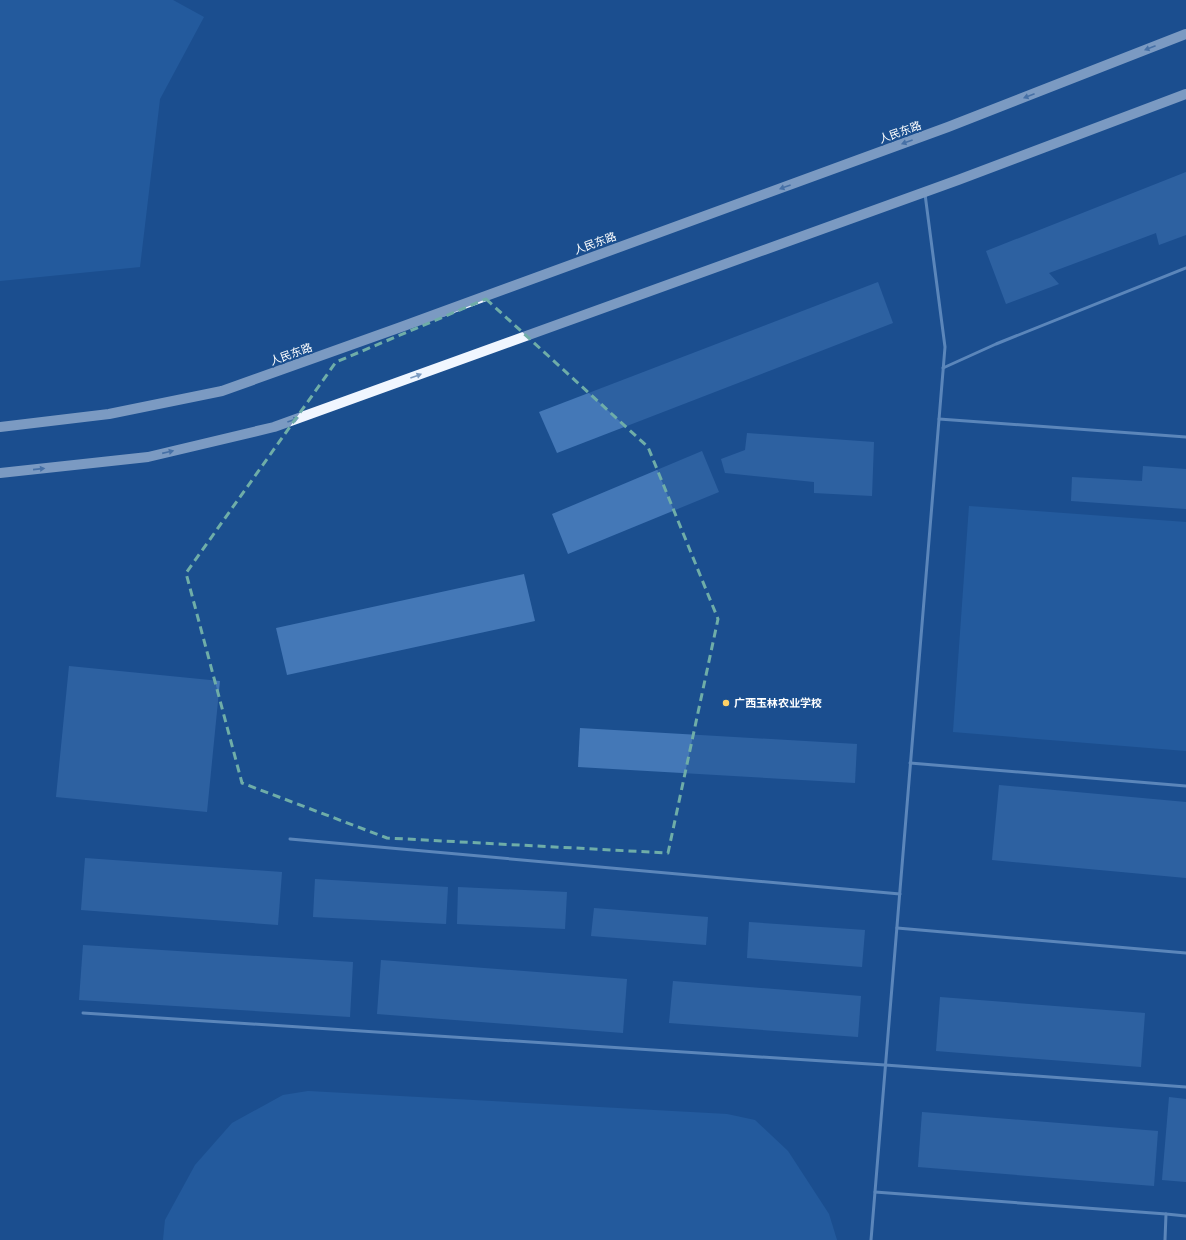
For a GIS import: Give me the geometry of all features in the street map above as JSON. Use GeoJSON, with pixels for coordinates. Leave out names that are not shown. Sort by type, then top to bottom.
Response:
{"type":"FeatureCollection","features":[{"type":"Feature","properties":{"kind":"main road","name":"人民东路"},"geometry":{"type":"LineString","coordinates":[[0,427],[109,414],[222,391],[941,130],[1186,34]]}},
{"type":"Feature","properties":{"kind":"main road"},"geometry":{"type":"LineString","coordinates":[[0,473],[148,457],[274,427],[925,192],[1186,94]]}},
{"type":"Feature","properties":{"kind":"lane"},"geometry":{"type":"LineString","coordinates":[[871,1240],[945,347],[925,192]]}},
{"type":"Feature","properties":{"kind":"lane"},"geometry":{"type":"LineString","coordinates":[[943,368],[996,344],[1186,268]]}},
{"type":"Feature","properties":{"kind":"lane"},"geometry":{"type":"LineString","coordinates":[[939,419],[1186,437]]}},
{"type":"Feature","properties":{"kind":"lane"},"geometry":{"type":"LineString","coordinates":[[910,763],[1186,786]]}},
{"type":"Feature","properties":{"kind":"lane"},"geometry":{"type":"LineString","coordinates":[[290,839],[900,894]]}},
{"type":"Feature","properties":{"kind":"lane"},"geometry":{"type":"LineString","coordinates":[[897,928],[1186,953]]}},
{"type":"Feature","properties":{"kind":"lane"},"geometry":{"type":"LineString","coordinates":[[83,1013],[885,1065],[1186,1087]]}},
{"type":"Feature","properties":{"kind":"lane"},"geometry":{"type":"LineString","coordinates":[[875,1192],[1186,1216]]}},
{"type":"Feature","properties":{"kind":"lane"},"geometry":{"type":"LineString","coordinates":[[1165,1240],[1166,1214]]}},
{"type":"Feature","properties":{"kind":"highlighted area"},"geometry":{"type":"Polygon","coordinates":[[[486,299],[648,447],[718,619],[668,853],[387,838],[242,783],[186,573],[336,362],[486,299]]]}},
{"type":"Feature","properties":{"kind":"shaded area"},"geometry":{"type":"Polygon","coordinates":[[[0,0],[173,0],[204,17],[160,99],[140,267],[0,281],[0,0]]]}},
{"type":"Feature","properties":{"kind":"shaded area"},"geometry":{"type":"Polygon","coordinates":[[[969,506],[1186,522],[1186,751],[953,732],[969,506]]]}},
{"type":"Feature","properties":{"kind":"shaded area"},"geometry":{"type":"Polygon","coordinates":[[[308,1091],[727,1114],[755,1120],[788,1151],[829,1214],[837,1240],[163,1240],[165,1220],[195,1165],[232,1123],[283,1095],[308,1091]]]}},
{"type":"Feature","properties":{"kind":"building"},"geometry":{"type":"Polygon","coordinates":[[[1186,172],[1186,235],[1159,245],[1156,233],[1049,273],[1059,284],[1006,304],[986,251],[1186,172]]]}},
{"type":"Feature","properties":{"kind":"building"},"geometry":{"type":"Polygon","coordinates":[[[878,282],[893,323],[557,453],[539,412],[878,282]]]}},
{"type":"Feature","properties":{"kind":"building"},"geometry":{"type":"Polygon","coordinates":[[[747,433],[874,442],[872,496],[814,493],[814,482],[725,473],[721,459],[745,450],[747,433]]]}},
{"type":"Feature","properties":{"kind":"building"},"geometry":{"type":"Polygon","coordinates":[[[702,451],[719,492],[568,554],[552,514],[702,451]]]}},
{"type":"Feature","properties":{"kind":"building"},"geometry":{"type":"Polygon","coordinates":[[[1143,466],[1186,469],[1186,509],[1071,501],[1072,477],[1142,481],[1143,466]]]}},
{"type":"Feature","properties":{"kind":"building"},"geometry":{"type":"Polygon","coordinates":[[[524,574],[535,621],[287,675],[276,628],[524,574]]]}},
{"type":"Feature","properties":{"kind":"building"},"geometry":{"type":"Polygon","coordinates":[[[69,666],[220,681],[207,812],[56,797],[69,666]]]}},
{"type":"Feature","properties":{"kind":"building"},"geometry":{"type":"Polygon","coordinates":[[[580,728],[857,744],[855,783],[578,767],[580,728]]]}},
{"type":"Feature","properties":{"kind":"building"},"geometry":{"type":"Polygon","coordinates":[[[999,785],[1186,802],[1186,878],[992,860],[999,785]]]}},
{"type":"Feature","properties":{"kind":"building"},"geometry":{"type":"Polygon","coordinates":[[[85,858],[282,872],[278,925],[81,910],[85,858]]]}},
{"type":"Feature","properties":{"kind":"building"},"geometry":{"type":"Polygon","coordinates":[[[315,879],[448,887],[446,924],[313,917],[315,879]]]}},
{"type":"Feature","properties":{"kind":"building"},"geometry":{"type":"Polygon","coordinates":[[[458,887],[567,892],[565,929],[457,924],[458,887]]]}},
{"type":"Feature","properties":{"kind":"building"},"geometry":{"type":"Polygon","coordinates":[[[594,908],[708,917],[706,945],[591,936],[594,908]]]}},
{"type":"Feature","properties":{"kind":"building"},"geometry":{"type":"Polygon","coordinates":[[[749,922],[865,930],[862,967],[747,958],[749,922]]]}},
{"type":"Feature","properties":{"kind":"building"},"geometry":{"type":"Polygon","coordinates":[[[83,945],[353,962],[350,1017],[79,1000],[83,945]]]}},
{"type":"Feature","properties":{"kind":"building"},"geometry":{"type":"Polygon","coordinates":[[[381,960],[627,979],[623,1033],[377,1014],[381,960]]]}},
{"type":"Feature","properties":{"kind":"building"},"geometry":{"type":"Polygon","coordinates":[[[673,981],[861,996],[858,1037],[669,1023],[673,981]]]}},
{"type":"Feature","properties":{"kind":"building"},"geometry":{"type":"Polygon","coordinates":[[[940,997],[1145,1013],[1141,1067],[936,1051],[940,997]]]}},
{"type":"Feature","properties":{"kind":"building"},"geometry":{"type":"Polygon","coordinates":[[[1169,1097],[1186,1099],[1186,1182],[1162,1180],[1169,1097]]]}},
{"type":"Feature","properties":{"kind":"building"},"geometry":{"type":"Polygon","coordinates":[[[922,1112],[1158,1131],[1154,1186],[918,1167],[922,1112]]]}},
{"type":"Feature","properties":{"kind":"place","name":"广西玉林农业学校"},"geometry":{"type":"Point","coordinates":[726,703]}}]}
